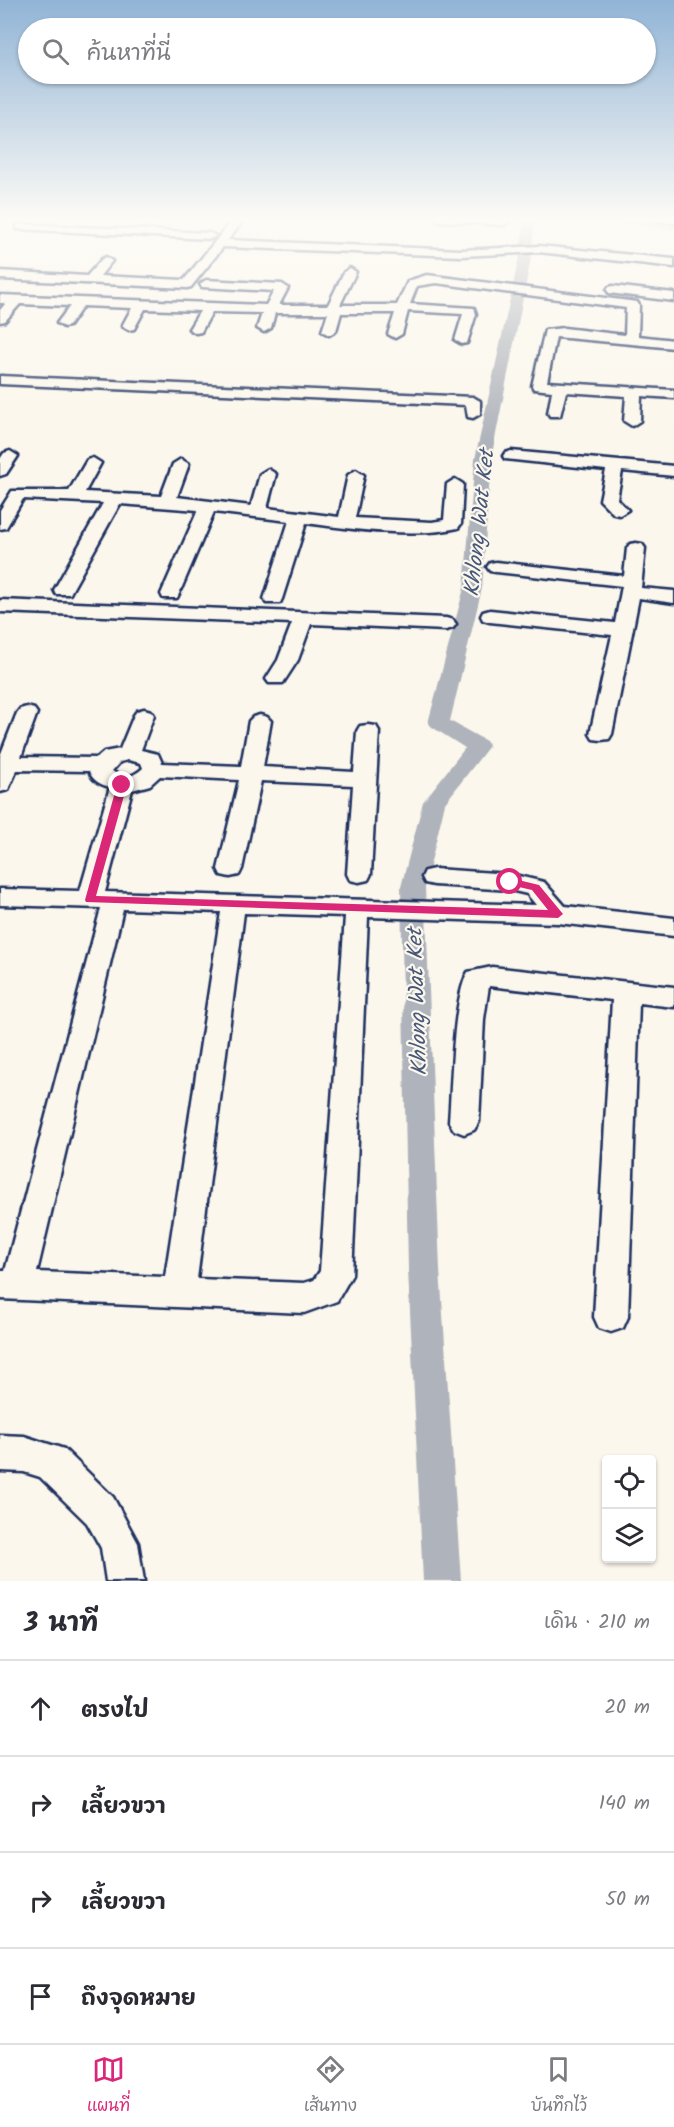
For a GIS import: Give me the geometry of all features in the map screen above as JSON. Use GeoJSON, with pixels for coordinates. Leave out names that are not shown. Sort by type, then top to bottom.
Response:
{"type":"FeatureCollection","features":[{"type":"Feature","properties":{"kind":"street"},"geometry":{"type":"LineString","coordinates":[[264,328],[270,309],[280,292]]}},
{"type":"Feature","properties":{"kind":"street"},"geometry":{"type":"LineString","coordinates":[[329,331],[334,309],[341,292]]}},
{"type":"Feature","properties":{"kind":"street"},"geometry":{"type":"LineString","coordinates":[[395,333],[409,292]]}},
{"type":"Feature","properties":{"kind":"street"},"geometry":{"type":"LineString","coordinates":[[567,292],[633,305],[631,340]]}},
{"type":"Feature","properties":{"kind":"street"},"geometry":{"type":"LineString","coordinates":[[606,292],[674,297]]}},
{"type":"Feature","properties":{"kind":"street"},"geometry":{"type":"LineString","coordinates":[[0,299],[208,308],[403,308],[469,311],[462,339]]}},
{"type":"Feature","properties":{"kind":"street"},"geometry":{"type":"LineString","coordinates":[[0,318],[16,300]]}},
{"type":"Feature","properties":{"kind":"street"},"geometry":{"type":"LineString","coordinates":[[64,323],[79,303]]}},
{"type":"Feature","properties":{"kind":"street"},"geometry":{"type":"LineString","coordinates":[[129,326],[140,306]]}},
{"type":"Feature","properties":{"kind":"street"},"geometry":{"type":"LineString","coordinates":[[196,329],[208,308]]}},
{"type":"Feature","properties":{"kind":"street"},"geometry":{"type":"LineString","coordinates":[[674,344],[631,340],[567,315],[550,333],[539,386],[674,394]]}},
{"type":"Feature","properties":{"kind":"street"},"geometry":{"type":"LineString","coordinates":[[56,400],[78,368]]}},
{"type":"Feature","properties":{"kind":"street"},"geometry":{"type":"LineString","coordinates":[[135,404],[155,371]]}},
{"type":"Feature","properties":{"kind":"street"},"geometry":{"type":"LineString","coordinates":[[218,407],[233,375]]}},
{"type":"Feature","properties":{"kind":"street"},"geometry":{"type":"LineString","coordinates":[[303,411],[310,379]]}},
{"type":"Feature","properties":{"kind":"street"},"geometry":{"type":"LineString","coordinates":[[0,380],[473,401]]}},
{"type":"Feature","properties":{"kind":"street"},"geometry":{"type":"LineString","coordinates":[[386,414],[395,382]]}},
{"type":"Feature","properties":{"kind":"street"},"geometry":{"type":"LineString","coordinates":[[555,413],[560,387]]}},
{"type":"Feature","properties":{"kind":"street"},"geometry":{"type":"LineString","coordinates":[[632,421],[633,391]]}},
{"type":"Feature","properties":{"kind":"street"},"geometry":{"type":"LineString","coordinates":[[0,471],[10,456]]}},
{"type":"Feature","properties":{"kind":"street"},"geometry":{"type":"LineString","coordinates":[[512,456],[674,471]]}},
{"type":"Feature","properties":{"kind":"street"},"geometry":{"type":"LineString","coordinates":[[75,495],[93,463]]}},
{"type":"Feature","properties":{"kind":"street"},"geometry":{"type":"LineString","coordinates":[[166,501],[181,464]]}},
{"type":"Feature","properties":{"kind":"street"},"geometry":{"type":"LineString","coordinates":[[615,465],[608,500],[620,510]]}},
{"type":"Feature","properties":{"kind":"street"},"geometry":{"type":"LineString","coordinates":[[258,511],[268,474]]}},
{"type":"Feature","properties":{"kind":"street"},"geometry":{"type":"LineString","coordinates":[[346,523],[356,475]]}},
{"type":"Feature","properties":{"kind":"street"},"geometry":{"type":"LineString","coordinates":[[0,492],[166,501],[346,523],[432,527],[452,524],[455,484]]}},
{"type":"Feature","properties":{"kind":"street"},"geometry":{"type":"LineString","coordinates":[[0,524],[18,494]]}},
{"type":"Feature","properties":{"kind":"street"},"geometry":{"type":"LineString","coordinates":[[63,590],[114,499]]}},
{"type":"Feature","properties":{"kind":"street"},"geometry":{"type":"LineString","coordinates":[[170,594],[208,506]]}},
{"type":"Feature","properties":{"kind":"street"},"geometry":{"type":"LineString","coordinates":[[273,599],[299,517]]}},
{"type":"Feature","properties":{"kind":"street"},"geometry":{"type":"LineString","coordinates":[[601,734],[632,587],[636,548]]}},
{"type":"Feature","properties":{"kind":"street"},"geometry":{"type":"LineString","coordinates":[[496,567],[632,587],[674,597]]}},
{"type":"Feature","properties":{"kind":"street"},"geometry":{"type":"LineString","coordinates":[[0,606],[446,624]]}},
{"type":"Feature","properties":{"kind":"street"},"geometry":{"type":"LineString","coordinates":[[490,616],[623,630]]}},
{"type":"Feature","properties":{"kind":"street"},"geometry":{"type":"LineString","coordinates":[[276,679],[288,660],[303,618]]}},
{"type":"Feature","properties":{"kind":"street"},"geometry":{"type":"LineString","coordinates":[[0,784],[4,763],[27,713]]}},
{"type":"Feature","properties":{"kind":"street"},"geometry":{"type":"LineString","coordinates":[[129,753],[144,715]]}},
{"type":"Feature","properties":{"kind":"street"},"geometry":{"type":"LineString","coordinates":[[230,869],[260,721]]}},
{"type":"Feature","properties":{"kind":"street"},"geometry":{"type":"LineString","coordinates":[[359,874],[368,731]]}},
{"type":"Feature","properties":{"kind":"street"},"geometry":{"type":"LineString","coordinates":[[129,753],[150,759],[154,769],[148,777],[122,785],[109,781],[100,773],[102,765],[112,757],[129,753]]}},
{"type":"Feature","properties":{"kind":"street"},"geometry":{"type":"LineString","coordinates":[[4,763],[102,765]]}},
{"type":"Feature","properties":{"kind":"street"},"geometry":{"type":"LineString","coordinates":[[154,769],[365,779]]}},
{"type":"Feature","properties":{"kind":"street"},"geometry":{"type":"LineString","coordinates":[[122,785],[101,905],[9,1285],[304,1298],[325,1291],[336,1275],[365,914]]}},
{"type":"Feature","properties":{"kind":"street"},"geometry":{"type":"LineString","coordinates":[[434,877],[510,882],[535,888],[558,914]]}},
{"type":"Feature","properties":{"kind":"street"},"geometry":{"type":"LineString","coordinates":[[0,897],[101,905],[365,914],[427,909],[558,914],[674,927]]}},
{"type":"Feature","properties":{"kind":"street"},"geometry":{"type":"LineString","coordinates":[[179,1293],[232,914]]}},
{"type":"Feature","properties":{"kind":"street"},"geometry":{"type":"LineString","coordinates":[[464,1122],[470,1019],[477,979],[492,976],[674,998]]}},
{"type":"Feature","properties":{"kind":"street"},"geometry":{"type":"LineString","coordinates":[[611,1317],[626,992]]}},
{"type":"Feature","properties":{"kind":"street"},"geometry":{"type":"LineString","coordinates":[[0,1453],[24,1454],[51,1462],[100,1510],[119,1543],[125,1581]]}},
{"type":"Feature","properties":{"kind":"waterway","name":"Khlong Wat Ket"},"geometry":{"type":"LineString","coordinates":[[442,1581],[424,1270],[413,887],[434,802],[478,746],[439,723],[473,588],[483,459],[518,292]]}},
{"type":"Feature","properties":{"kind":"route"},"geometry":{"type":"LineString","coordinates":[[122,785],[90,900],[558,914],[535,888],[510,882]]}}]}
